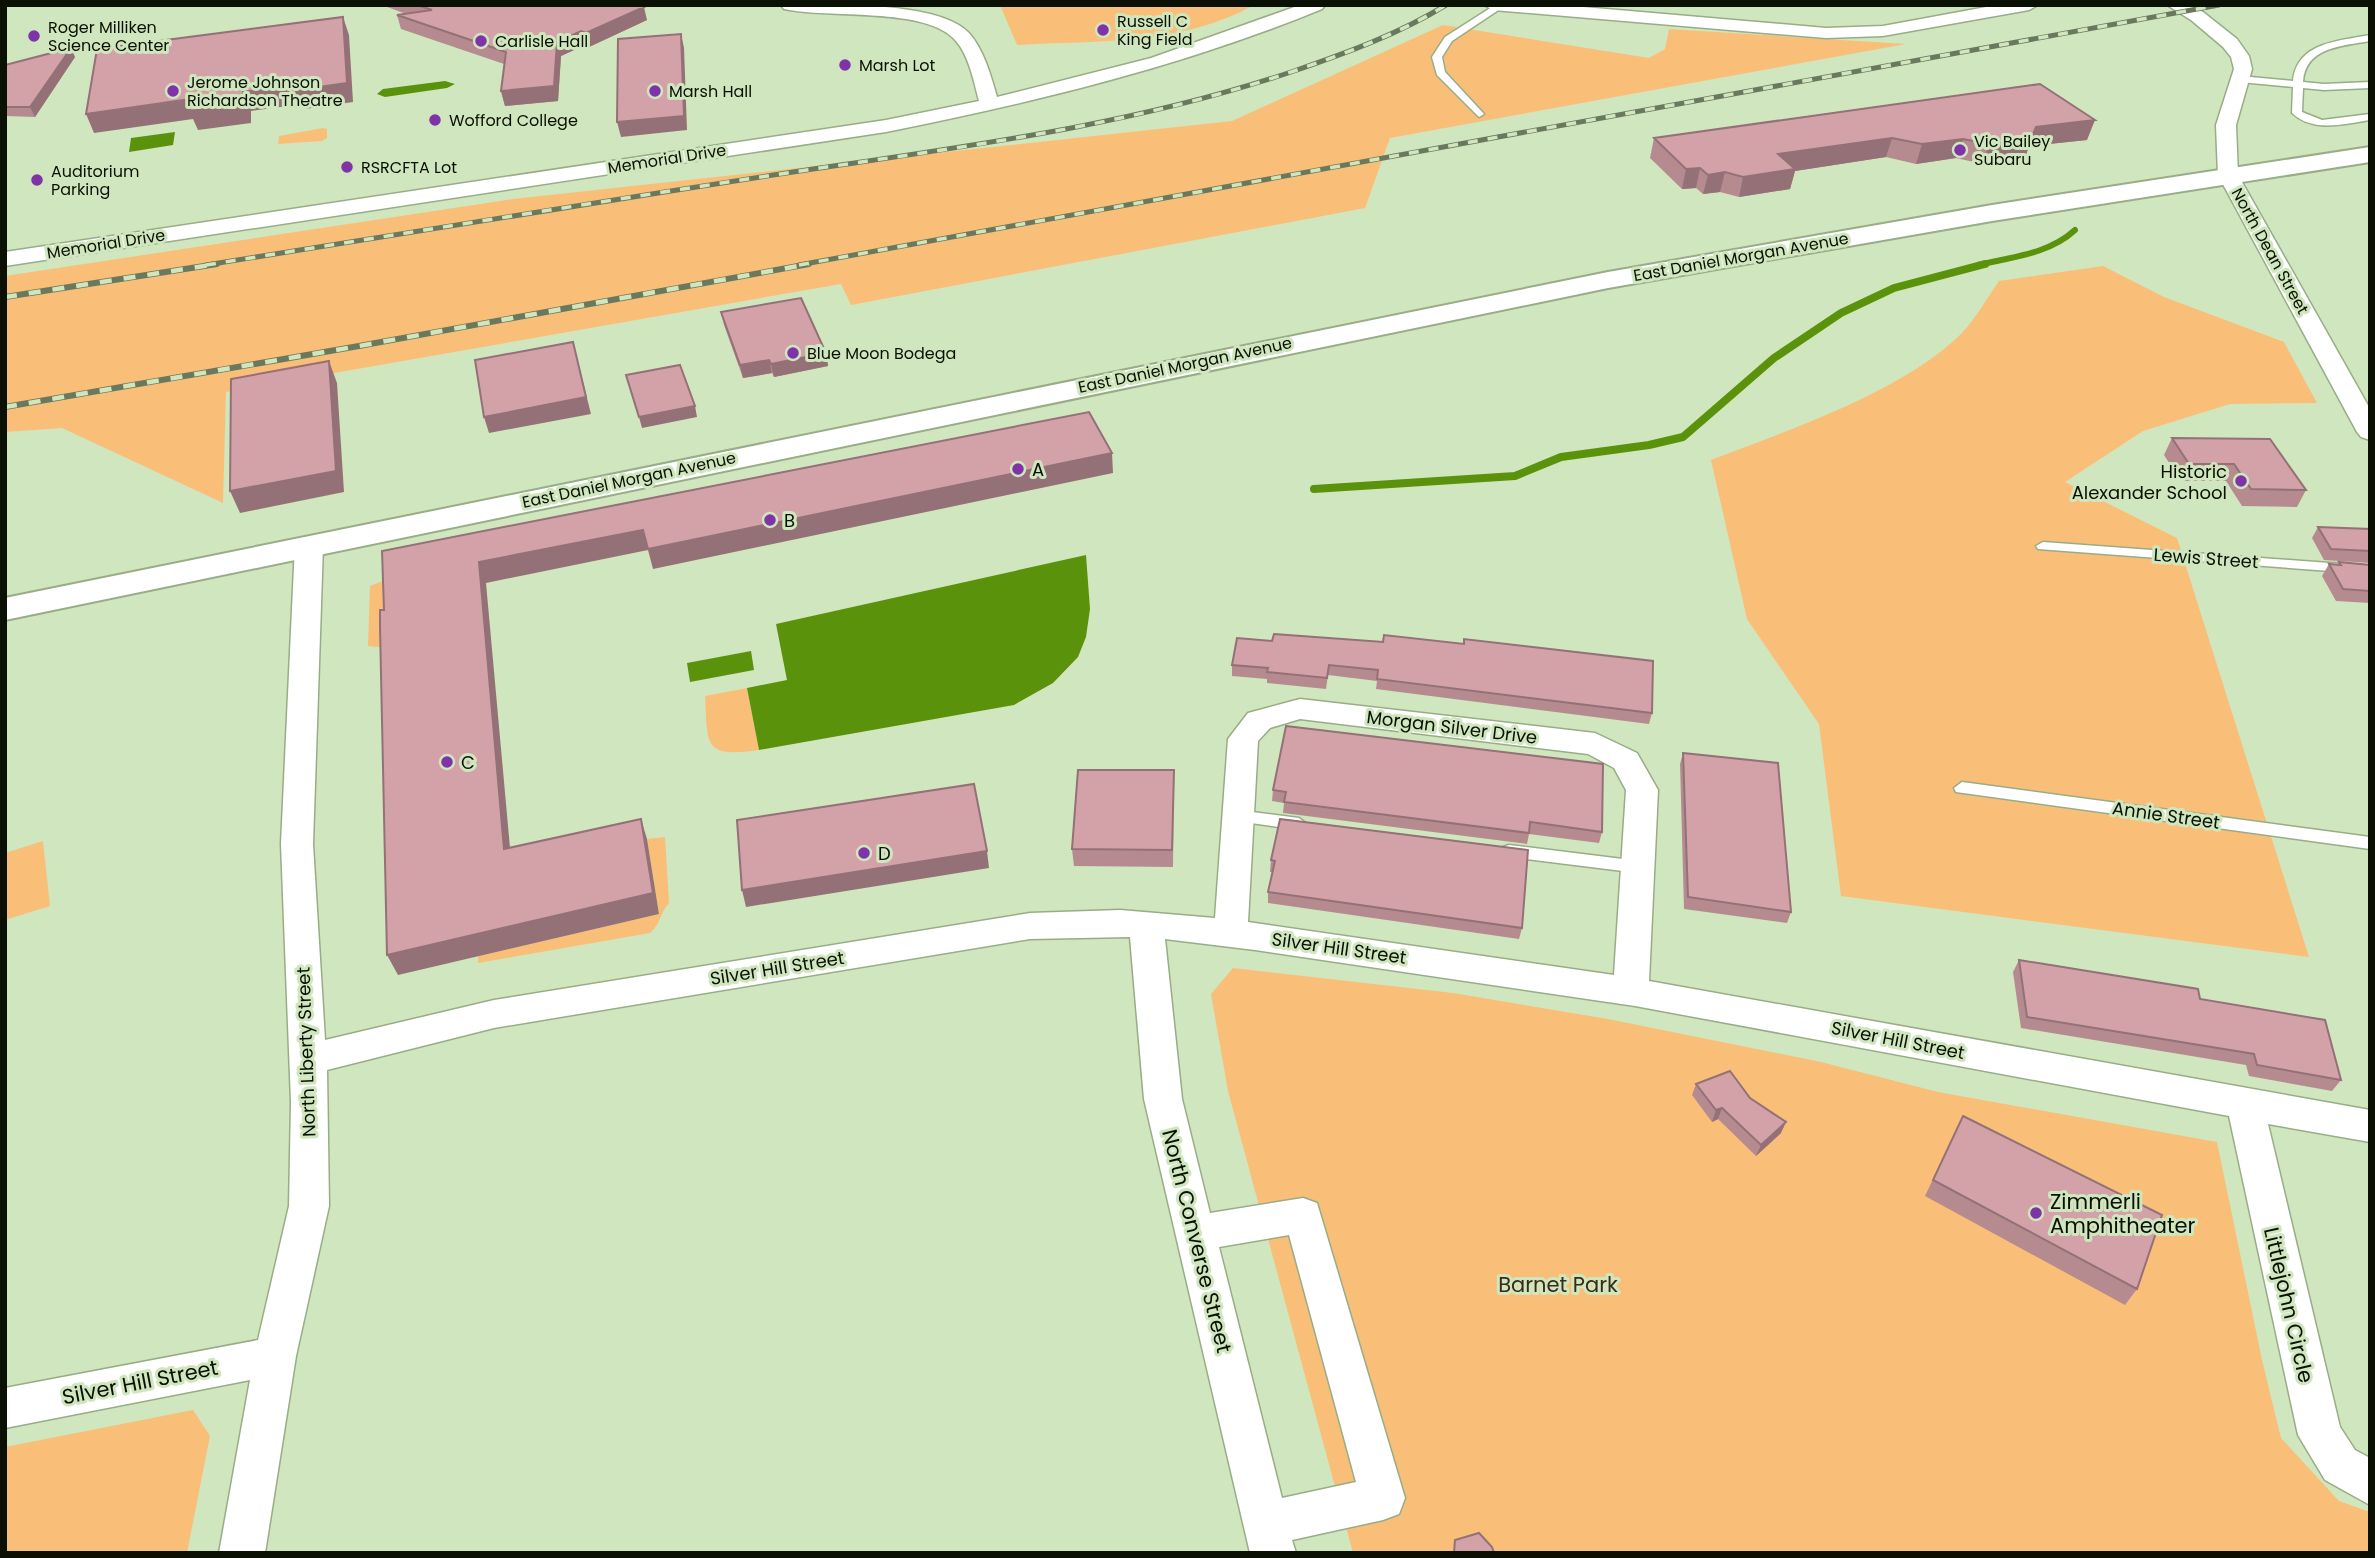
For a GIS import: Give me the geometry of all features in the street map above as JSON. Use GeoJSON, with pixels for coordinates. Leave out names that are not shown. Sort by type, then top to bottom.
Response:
{"type":"FeatureCollection","features":[{"type":"Feature","properties":{"kind":"main road","name":"East Daniel Morgan Avenue"},"geometry":{"type":"LineString","coordinates":[[5,609],[1608,280],[2228,175],[2365,158]]}},
{"type":"Feature","properties":{"kind":"street"},"geometry":{"type":"LineString","coordinates":[[790,5],[820,10],[908,15],[943,23],[961,36],[980,73],[990,106]]}},
{"type":"Feature","properties":{"kind":"street","name":"Memorial Drive"},"geometry":{"type":"LineString","coordinates":[[5,259],[886,126],[990,106],[1084,84],[1214,46],[1316,5]]}},
{"type":"Feature","properties":{"kind":"street"},"geometry":{"type":"LineString","coordinates":[[1497,6],[1645,16],[1826,33],[1882,31],[2029,5]]}},
{"type":"Feature","properties":{"kind":"street","name":"North Dean Street"},"geometry":{"type":"LineString","coordinates":[[2176,5],[2197,16],[2236,49],[2242,62],[2240,79],[2226,125],[2228,175],[2370,432]]}},
{"type":"Feature","properties":{"kind":"street","name":"North Liberty Street"},"geometry":{"type":"LineString","coordinates":[[242,1553],[275,1356],[309,1206],[310,1102],[298,844],[309,545]]}},
{"type":"Feature","properties":{"kind":"street","name":"Morgan Silver Drive"},"geometry":{"type":"LineString","coordinates":[[1231,932],[1236,816],[1243,739],[1259,720],[1300,709],[1595,744],[1626,761],[1642,790],[1630,992]]}},
{"type":"Feature","properties":{"kind":"street","name":"Silver Hill Street"},"geometry":{"type":"LineString","coordinates":[[306,1060],[494,1014],[1030,926],[1072,922],[1231,932],[1504,970],[2370,1126]]}},
{"type":"Feature","properties":{"kind":"street","name":"North Converse Street"},"geometry":{"type":"LineString","coordinates":[[1146,925],[1163,1099],[1270,1538]]}},
{"type":"Feature","properties":{"kind":"street","name":"Littlejohn Circle"},"geometry":{"type":"LineString","coordinates":[[2245,1105],[2320,1435],[2340,1465],[2370,1483]]}},
{"type":"Feature","properties":{"kind":"street"},"geometry":{"type":"LineString","coordinates":[[1195,1233],[1303,1215],[1383,1498],[1270,1538]]}},
{"type":"Feature","properties":{"kind":"street","name":"Silver Hill Street"},"geometry":{"type":"LineString","coordinates":[[5,1408],[275,1356]]}},
{"type":"Feature","properties":{"kind":"lane"},"geometry":{"type":"LineString","coordinates":[[1479,114],[1440,72],[1437,57],[1448,40],[1497,6]]}},
{"type":"Feature","properties":{"kind":"lane"},"geometry":{"type":"LineString","coordinates":[[2370,38],[2314,52],[2304,61],[2300,69],[2297,113],[2307,120],[2330,123],[2370,117]]}},
{"type":"Feature","properties":{"kind":"lane"},"geometry":{"type":"LineString","coordinates":[[2356,41],[2370,48]]}},
{"type":"Feature","properties":{"kind":"lane"},"geometry":{"type":"LineString","coordinates":[[2240,79],[2340,88],[2370,85]]}},
{"type":"Feature","properties":{"kind":"lane","name":"Lewis Street"},"geometry":{"type":"LineString","coordinates":[[2043,546],[2370,570]]}},
{"type":"Feature","properties":{"kind":"lane","name":"Annie Street"},"geometry":{"type":"LineString","coordinates":[[1962,788],[2370,843]]}},
{"type":"Feature","properties":{"kind":"lane"},"geometry":{"type":"LineString","coordinates":[[1236,816],[1311,826]]}},
{"type":"Feature","properties":{"kind":"lane"},"geometry":{"type":"LineString","coordinates":[[1488,848],[1639,867]]}},
{"type":"Feature","properties":{"kind":"green space","name":"Russell C King Field"},"geometry":{"type":"Polygon","coordinates":[[[1000,5],[1254,5],[1197,28],[1168,34],[1109,41],[1017,45],[1000,5]]]}},
{"type":"Feature","properties":{"kind":"green space"},"geometry":{"type":"Polygon","coordinates":[[[1443,25],[1649,58],[1665,49],[1669,29],[1906,44],[1390,138],[1365,208],[851,305],[841,284],[226,392],[223,503],[62,428],[5,432],[5,276],[513,199],[1232,121],[1443,25]]]}},
{"type":"Feature","properties":{"kind":"green space"},"geometry":{"type":"Polygon","coordinates":[[[327,129],[327,138],[322,141],[278,144],[279,136],[327,129]]]}},
{"type":"Feature","properties":{"kind":"green space"},"geometry":{"type":"Polygon","coordinates":[[[2103,266],[2164,297],[2284,342],[2317,403],[2230,404],[2143,431],[2065,482],[2177,538],[2309,957],[1841,896],[1819,724],[1747,619],[1711,460],[1809,422],[1909,374],[1962,333],[1999,281],[2103,266]]]}},
{"type":"Feature","properties":{"kind":"green space"},"geometry":{"type":"Polygon","coordinates":[[[390,578],[389,648],[368,646],[370,586],[390,578]]]}},
{"type":"Feature","properties":{"kind":"green space"},"geometry":{"type":"Polygon","coordinates":[[[747,688],[759,750],[727,752],[718,749],[708,737],[705,696],[747,688]]]}},
{"type":"Feature","properties":{"kind":"green space"},"geometry":{"type":"Polygon","coordinates":[[[665,837],[669,903],[650,933],[478,963],[478,956],[659,914],[647,839],[665,837]]]}},
{"type":"Feature","properties":{"kind":"green space"},"geometry":{"type":"Polygon","coordinates":[[[43,841],[50,906],[5,920],[5,853],[43,841]]]}},
{"type":"Feature","properties":{"kind":"green space","name":"Barnet Park"},"geometry":{"type":"Polygon","coordinates":[[[1233,968],[1453,993],[1608,1019],[1821,1062],[1938,1092],[2217,1142],[2281,1438],[2339,1501],[2370,1512],[2370,1553],[1353,1553],[1228,1091],[1211,994],[1233,968]]]}},
{"type":"Feature","properties":{"kind":"green space"},"geometry":{"type":"Polygon","coordinates":[[[193,1410],[210,1436],[187,1553],[5,1553],[5,1447],[193,1410]]]}},
{"type":"Feature","properties":{"kind":"shaded area"},"geometry":{"type":"Polygon","coordinates":[[[445,81],[455,84],[447,88],[385,97],[377,94],[383,89],[445,81]]]}},
{"type":"Feature","properties":{"kind":"shaded area"},"geometry":{"type":"Polygon","coordinates":[[[175,132],[173,145],[129,152],[131,138],[175,132]]]}},
{"type":"Feature","properties":{"kind":"shaded area"},"geometry":{"type":"Polygon","coordinates":[[[1086,555],[1090,609],[1086,637],[1078,657],[1053,683],[1014,705],[759,750],[747,688],[787,680],[776,624],[1086,555]]]}},
{"type":"Feature","properties":{"kind":"shaded area"},"geometry":{"type":"Polygon","coordinates":[[[751,651],[754,670],[690,682],[687,663],[751,651]]]}},
{"type":"Feature","properties":{"kind":"building"},"geometry":{"type":"Polygon","coordinates":[[[417,5],[644,7],[586,33],[581,31],[557,42],[554,86],[501,91],[506,52],[397,15],[432,10],[417,5]]]}},
{"type":"Feature","properties":{"kind":"building"},"geometry":{"type":"Polygon","coordinates":[[[343,17],[347,83],[298,90],[298,85],[243,92],[243,103],[190,111],[191,99],[86,114],[97,49],[343,17]]]}},
{"type":"Feature","properties":{"kind":"building","name":"Marsh Hall"},"geometry":{"type":"Polygon","coordinates":[[[681,34],[684,116],[617,122],[618,39],[681,34]]]}},
{"type":"Feature","properties":{"kind":"building"},"geometry":{"type":"Polygon","coordinates":[[[71,48],[30,107],[5,107],[5,65],[71,48]]]}},
{"type":"Feature","properties":{"kind":"building"},"geometry":{"type":"Polygon","coordinates":[[[2040,84],[2095,120],[2036,127],[2031,139],[1989,144],[1963,139],[1922,144],[1892,138],[1778,154],[1795,169],[1743,177],[1725,172],[1708,175],[1700,168],[1686,169],[1654,138],[2040,84]]]}},
{"type":"Feature","properties":{"kind":"building"},"geometry":{"type":"Polygon","coordinates":[[[801,298],[826,353],[771,364],[769,360],[740,365],[721,312],[801,298]]]}},
{"type":"Feature","properties":{"kind":"building"},"geometry":{"type":"Polygon","coordinates":[[[573,342],[586,397],[484,417],[475,360],[573,342]]]}},
{"type":"Feature","properties":{"kind":"building"},"geometry":{"type":"Polygon","coordinates":[[[329,361],[336,471],[230,491],[231,379],[329,361]]]}},
{"type":"Feature","properties":{"kind":"building"},"geometry":{"type":"Polygon","coordinates":[[[680,365],[695,406],[639,417],[626,375],[680,365]]]}},
{"type":"Feature","properties":{"kind":"building"},"geometry":{"type":"Polygon","coordinates":[[[1089,412],[1112,453],[648,549],[643,530],[479,562],[504,849],[641,819],[653,893],[387,955],[380,627],[380,610],[384,610],[382,551],[1089,412]]]}},
{"type":"Feature","properties":{"kind":"building"},"geometry":{"type":"Polygon","coordinates":[[[2172,438],[2270,439],[2306,490],[2251,489],[2234,464],[2189,464],[2172,438]]]}},
{"type":"Feature","properties":{"kind":"building"},"geometry":{"type":"Polygon","coordinates":[[[2318,527],[2370,529],[2370,551],[2331,549],[2318,527]]]}},
{"type":"Feature","properties":{"kind":"building"},"geometry":{"type":"Polygon","coordinates":[[[2339,562],[2370,565],[2370,591],[2343,589],[2329,564],[2341,565],[2339,562]]]}},
{"type":"Feature","properties":{"kind":"building"},"geometry":{"type":"Polygon","coordinates":[[[1274,634],[1383,642],[1384,635],[1464,644],[1464,639],[1653,661],[1652,713],[1377,679],[1378,670],[1329,665],[1327,678],[1267,672],[1268,668],[1232,665],[1237,638],[1272,641],[1274,634]]]}},
{"type":"Feature","properties":{"kind":"building"},"geometry":{"type":"Polygon","coordinates":[[[1286,726],[1603,764],[1602,832],[1530,822],[1529,833],[1284,802],[1286,792],[1273,790],[1286,726]]]}},
{"type":"Feature","properties":{"kind":"building"},"geometry":{"type":"Polygon","coordinates":[[[1683,753],[1778,763],[1791,912],[1688,897],[1683,753]]]}},
{"type":"Feature","properties":{"kind":"building"},"geometry":{"type":"Polygon","coordinates":[[[1078,770],[1174,770],[1172,850],[1072,849],[1078,770]]]}},
{"type":"Feature","properties":{"kind":"building","name":"D"},"geometry":{"type":"Polygon","coordinates":[[[974,784],[987,851],[742,890],[737,820],[974,784]]]}},
{"type":"Feature","properties":{"kind":"building"},"geometry":{"type":"Polygon","coordinates":[[[1280,819],[1528,850],[1522,928],[1268,892],[1275,861],[1271,860],[1280,819]]]}},
{"type":"Feature","properties":{"kind":"building"},"geometry":{"type":"Polygon","coordinates":[[[2019,960],[2198,989],[2200,999],[2325,1020],[2341,1080],[2257,1065],[2254,1054],[2027,1017],[2019,960]]]}},
{"type":"Feature","properties":{"kind":"building"},"geometry":{"type":"Polygon","coordinates":[[[1730,1071],[1750,1098],[1786,1122],[1761,1145],[1722,1108],[1716,1110],[1696,1084],[1730,1071]]]}},
{"type":"Feature","properties":{"kind":"building","name":"Zimmerli Amphitheater"},"geometry":{"type":"Polygon","coordinates":[[[1963,1116],[2162,1215],[2137,1289],[1933,1180],[1963,1116]]]}},
{"type":"Feature","properties":{"kind":"building"},"geometry":{"type":"Polygon","coordinates":[[[1479,1533],[1494,1553],[1454,1553],[1455,1540],[1479,1533]]]}},
{"type":"Feature","properties":{"kind":"waterway"},"geometry":{"type":"LineString","coordinates":[[1978,265],[2042,250],[2075,230]]}},
{"type":"Feature","properties":{"kind":"waterway"},"geometry":{"type":"LineString","coordinates":[[1314,489],[1515,476],[1561,457],[1649,445],[1683,437],[1774,358],[1841,313],[1894,288],[1985,264]]}},
{"type":"Feature","properties":{"kind":"railway"},"geometry":{"type":"LineString","coordinates":[[206,265],[983,144],[1109,121],[1233,90],[1294,71],[1391,34],[1446,5]]}},
{"type":"Feature","properties":{"kind":"railway"},"geometry":{"type":"LineString","coordinates":[[799,265],[2219,5]]}},
{"type":"Feature","properties":{"kind":"railway"},"geometry":{"type":"LineString","coordinates":[[5,297],[217,264]]}},
{"type":"Feature","properties":{"kind":"railway"},"geometry":{"type":"LineString","coordinates":[[5,407],[809,264]]}},
{"type":"Feature","properties":{"kind":"place","name":"Russell C King Field"},"geometry":{"type":"Point","coordinates":[1103,30]}},
{"type":"Feature","properties":{"kind":"place","name":"Roger Milliken Science Center"},"geometry":{"type":"Point","coordinates":[34,36]}},
{"type":"Feature","properties":{"kind":"place","name":"Carlisle Hall"},"geometry":{"type":"Point","coordinates":[481,41]}},
{"type":"Feature","properties":{"kind":"place","name":"Marsh Lot"},"geometry":{"type":"Point","coordinates":[845,65]}},
{"type":"Feature","properties":{"kind":"place","name":"Jerome Johnson Richardson Theatre"},"geometry":{"type":"Point","coordinates":[173,91]}},
{"type":"Feature","properties":{"kind":"place","name":"Marsh Hall"},"geometry":{"type":"Point","coordinates":[655,91]}},
{"type":"Feature","properties":{"kind":"place","name":"Wofford College"},"geometry":{"type":"Point","coordinates":[435,120]}},
{"type":"Feature","properties":{"kind":"place","name":"Vic Bailey Subaru"},"geometry":{"type":"Point","coordinates":[1960,150]}},
{"type":"Feature","properties":{"kind":"place","name":"RSRCFTA Lot"},"geometry":{"type":"Point","coordinates":[347,167]}},
{"type":"Feature","properties":{"kind":"place","name":"Auditorium Parking"},"geometry":{"type":"Point","coordinates":[37,180]}},
{"type":"Feature","properties":{"kind":"place","name":"Blue Moon Bodega"},"geometry":{"type":"Point","coordinates":[793,353]}},
{"type":"Feature","properties":{"kind":"place","name":"A"},"geometry":{"type":"Point","coordinates":[1018,469]}},
{"type":"Feature","properties":{"kind":"place","name":"Historic Alexander School"},"geometry":{"type":"Point","coordinates":[2241,481]}},
{"type":"Feature","properties":{"kind":"place","name":"B"},"geometry":{"type":"Point","coordinates":[770,520]}},
{"type":"Feature","properties":{"kind":"place","name":"C"},"geometry":{"type":"Point","coordinates":[447,762]}},
{"type":"Feature","properties":{"kind":"place","name":"D"},"geometry":{"type":"Point","coordinates":[864,853]}},
{"type":"Feature","properties":{"kind":"place","name":"Zimmerli Amphitheater"},"geometry":{"type":"Point","coordinates":[2036,1213]}}]}
